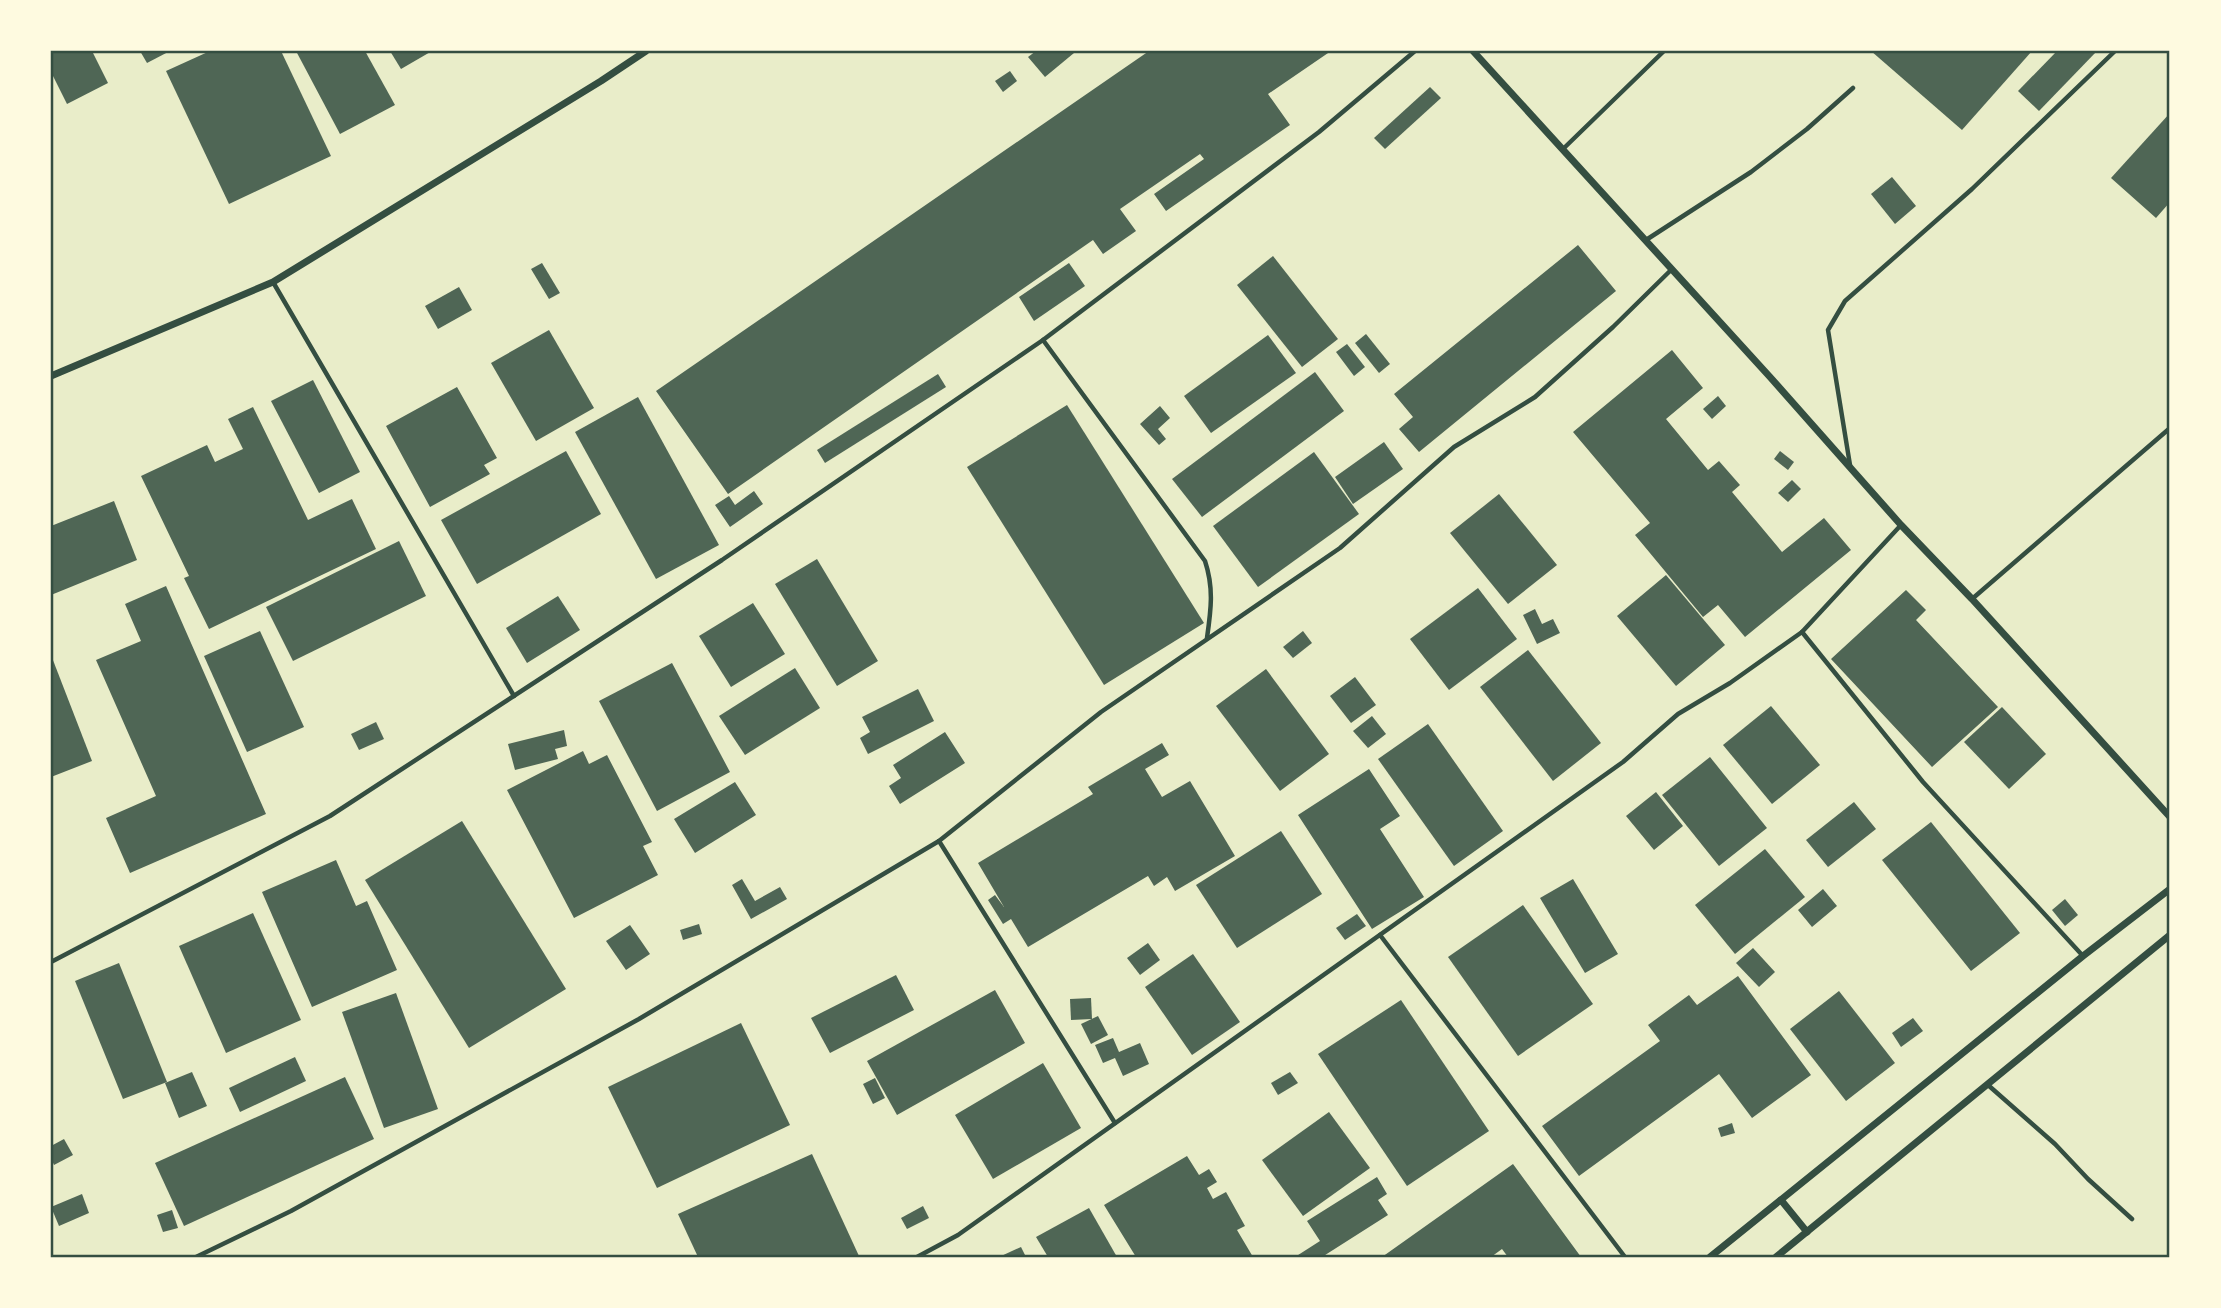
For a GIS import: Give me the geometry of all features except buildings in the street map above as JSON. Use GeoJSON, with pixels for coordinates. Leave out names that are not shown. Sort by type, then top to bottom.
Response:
{"type":"FeatureCollection","features":[{"type":"Feature","properties":{"kind":"street"},"geometry":{"type":"LineString","coordinates":[[51,376],[273,282],[646,51]]}},
{"type":"Feature","properties":{"kind":"street"},"geometry":{"type":"LineString","coordinates":[[1473,51],[1850,466],[1900,526],[1972,599],[2170,817]]}},
{"type":"Feature","properties":{"kind":"street"},"geometry":{"type":"LineString","coordinates":[[1710,1257],[2170,889]]}},
{"type":"Feature","properties":{"kind":"street"},"geometry":{"type":"LineString","coordinates":[[1776,1257],[2170,935]]}},
{"type":"Feature","properties":{"kind":"street"},"geometry":{"type":"LineString","coordinates":[[1781,1200],[1807,1232]]}},
{"type":"Feature","properties":{"kind":"lane"},"geometry":{"type":"LineString","coordinates":[[51,962],[330,816],[722,560],[1043,340],[1319,132],[1415,51]]}},
{"type":"Feature","properties":{"kind":"lane"},"geometry":{"type":"LineString","coordinates":[[1563,150],[1664,51]]}},
{"type":"Feature","properties":{"kind":"lane"},"geometry":{"type":"LineString","coordinates":[[1850,466],[1828,330],[1845,301],[1972,189],[2115,51]]}},
{"type":"Feature","properties":{"kind":"lane"},"geometry":{"type":"LineString","coordinates":[[1646,240],[1751,172],[1807,129],[1853,88]]}},
{"type":"Feature","properties":{"kind":"lane"},"geometry":{"type":"LineString","coordinates":[[196,1257],[303,1205],[639,1019],[939,841],[1101,712],[1340,548],[1454,447],[1535,397],[1613,327],[1672,269]]}},
{"type":"Feature","properties":{"kind":"lane"},"geometry":{"type":"LineString","coordinates":[[273,282],[514,696]]}},
{"type":"Feature","properties":{"kind":"lane"},"geometry":{"type":"LineString","coordinates":[[1043,340],[1206,561],[1212,579],[1213,596],[1207,639]]}},
{"type":"Feature","properties":{"kind":"lane"},"geometry":{"type":"LineString","coordinates":[[1972,599],[2170,428]]}},
{"type":"Feature","properties":{"kind":"lane"},"geometry":{"type":"LineString","coordinates":[[917,1257],[958,1235],[1623,762],[1678,714],[1730,683],[1802,632],[1900,526]]}},
{"type":"Feature","properties":{"kind":"lane"},"geometry":{"type":"LineString","coordinates":[[1802,632],[1923,782],[2083,956]]}},
{"type":"Feature","properties":{"kind":"lane"},"geometry":{"type":"LineString","coordinates":[[939,841],[1115,1123]]}},
{"type":"Feature","properties":{"kind":"lane"},"geometry":{"type":"LineString","coordinates":[[1380,935],[1625,1257]]}},
{"type":"Feature","properties":{"kind":"lane"},"geometry":{"type":"LineString","coordinates":[[1988,1085],[2055,1144],[2132,1219]]}}]}
